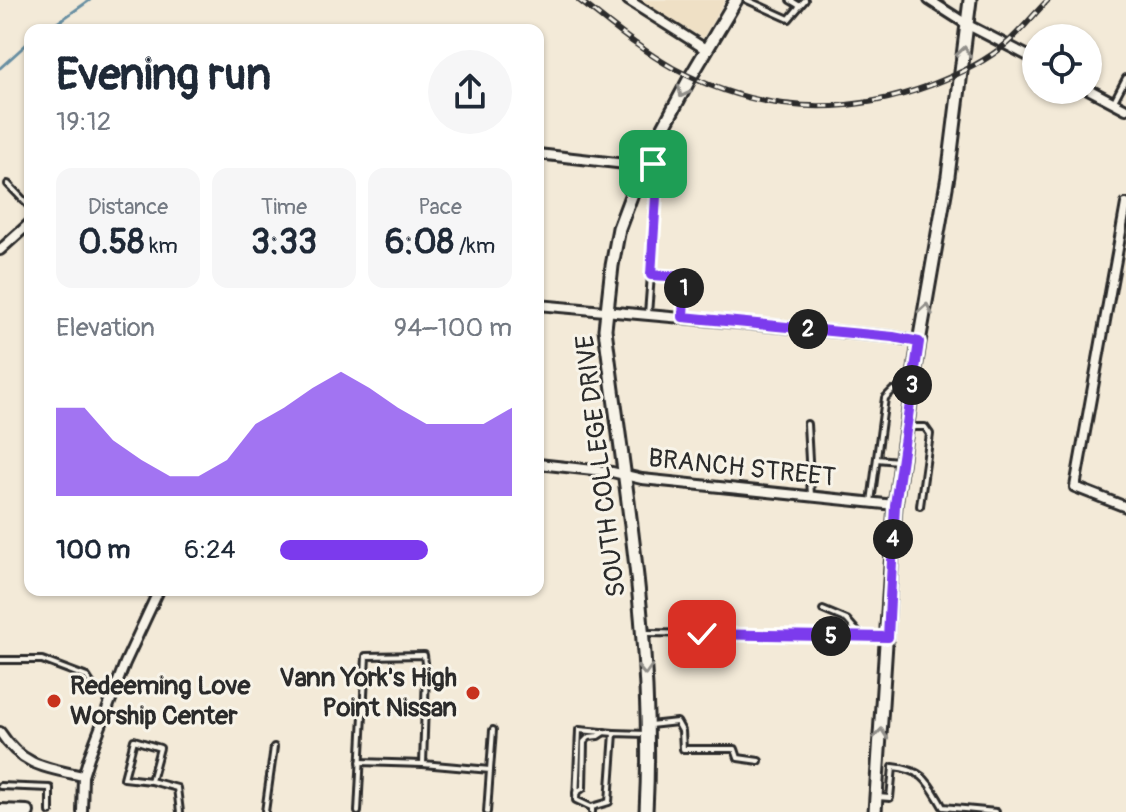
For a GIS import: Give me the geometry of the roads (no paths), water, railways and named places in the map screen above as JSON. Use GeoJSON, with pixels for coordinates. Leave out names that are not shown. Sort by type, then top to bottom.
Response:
{"type":"FeatureCollection","features":[{"type":"Feature","properties":{"kind":"main road","name":"SOUTH COLLEGE DRIVE"},"geometry":{"type":"LineString","coordinates":[[646,812],[648,730],[637,566],[605,329],[606,310],[619,228],[644,163],[736,0]]}},
{"type":"Feature","properties":{"kind":"main road"},"geometry":{"type":"LineString","coordinates":[[875,812],[895,505],[905,427],[941,219],[970,0]]}},
{"type":"Feature","properties":{"kind":"main road"},"geometry":{"type":"LineString","coordinates":[[0,811],[27,812]]}},
{"type":"Feature","properties":{"kind":"street"},"geometry":{"type":"LineString","coordinates":[[628,0],[707,50]]}},
{"type":"Feature","properties":{"kind":"street"},"geometry":{"type":"LineString","coordinates":[[929,0],[968,25],[1022,53]]}},
{"type":"Feature","properties":{"kind":"street"},"geometry":{"type":"LineString","coordinates":[[1102,96],[1126,109]]}},
{"type":"Feature","properties":{"kind":"street"},"geometry":{"type":"LineString","coordinates":[[544,155],[644,163]]}},
{"type":"Feature","properties":{"kind":"street"},"geometry":{"type":"LineString","coordinates":[[1126,204],[1075,487],[1126,507]]}},
{"type":"Feature","properties":{"kind":"street"},"geometry":{"type":"LineString","coordinates":[[0,250],[24,228]]}},
{"type":"Feature","properties":{"kind":"street"},"geometry":{"type":"LineString","coordinates":[[544,305],[893,337],[919,342]]}},
{"type":"Feature","properties":{"kind":"street","name":"BRANCH STREET"},"geometry":{"type":"LineString","coordinates":[[544,465],[642,479],[895,505]]}},
{"type":"Feature","properties":{"kind":"street"},"geometry":{"type":"LineString","coordinates":[[82,812],[83,776],[125,663],[156,596]]}},
{"type":"Feature","properties":{"kind":"street"},"geometry":{"type":"LineString","coordinates":[[0,732],[15,753],[33,763],[83,776]]}},
{"type":"Feature","properties":{"kind":"lane"},"geometry":{"type":"LineString","coordinates":[[747,0],[789,19],[805,0]]}},
{"type":"Feature","properties":{"kind":"lane"},"geometry":{"type":"LineString","coordinates":[[790,0],[800,6]]}},
{"type":"Feature","properties":{"kind":"lane"},"geometry":{"type":"LineString","coordinates":[[1113,102],[1126,78]]}},
{"type":"Feature","properties":{"kind":"lane"},"geometry":{"type":"LineString","coordinates":[[644,163],[653,164],[657,171],[648,314]]}},
{"type":"Feature","properties":{"kind":"lane"},"geometry":{"type":"LineString","coordinates":[[8,184],[24,201]]}},
{"type":"Feature","properties":{"kind":"lane"},"geometry":{"type":"LineString","coordinates":[[651,275],[685,277],[683,317]]}},
{"type":"Feature","properties":{"kind":"lane"},"geometry":{"type":"LineString","coordinates":[[871,502],[885,398],[893,390],[911,392]]}},
{"type":"Feature","properties":{"kind":"lane"},"geometry":{"type":"LineString","coordinates":[[807,424],[811,496]]}},
{"type":"Feature","properties":{"kind":"lane"},"geometry":{"type":"LineString","coordinates":[[905,427],[925,427],[930,434],[920,506]]}},
{"type":"Feature","properties":{"kind":"lane"},"geometry":{"type":"LineString","coordinates":[[877,459],[901,461]]}},
{"type":"Feature","properties":{"kind":"lane"},"geometry":{"type":"LineString","coordinates":[[823,610],[847,620],[861,636]]}},
{"type":"Feature","properties":{"kind":"lane"},"geometry":{"type":"LineString","coordinates":[[642,633],[888,637]]}},
{"type":"Feature","properties":{"kind":"lane"},"geometry":{"type":"LineString","coordinates":[[358,812],[366,656],[424,655],[423,764]]}},
{"type":"Feature","properties":{"kind":"lane"},"geometry":{"type":"LineString","coordinates":[[0,660],[42,660],[87,677],[96,691],[112,697]]}},
{"type":"Feature","properties":{"kind":"lane"},"geometry":{"type":"LineString","coordinates":[[614,733],[609,802],[592,810],[576,800],[579,730],[614,733],[648,730],[677,722],[682,731],[683,749],[735,749],[738,758],[759,761]]}},
{"type":"Feature","properties":{"kind":"lane"},"geometry":{"type":"LineString","coordinates":[[487,812],[493,730]]}},
{"type":"Feature","properties":{"kind":"lane"},"geometry":{"type":"LineString","coordinates":[[576,793],[583,788],[584,742],[604,732]]}},
{"type":"Feature","properties":{"kind":"lane"},"geometry":{"type":"LineString","coordinates":[[151,781],[160,748],[134,740],[124,778],[177,788],[180,812]]}},
{"type":"Feature","properties":{"kind":"lane"},"geometry":{"type":"LineString","coordinates":[[265,812],[274,747]]}},
{"type":"Feature","properties":{"kind":"lane"},"geometry":{"type":"LineString","coordinates":[[360,762],[490,770]]}},
{"type":"Feature","properties":{"kind":"lane"},"geometry":{"type":"LineString","coordinates":[[876,796],[890,798],[893,767],[909,769],[926,778],[942,810],[996,812]]}},
{"type":"Feature","properties":{"kind":"lane"},"geometry":{"type":"LineString","coordinates":[[0,786],[50,788],[50,812]]}},
{"type":"Feature","properties":{"kind":"waterway"},"geometry":{"type":"LineString","coordinates":[[56,24],[90,0]]}},
{"type":"Feature","properties":{"kind":"waterway"},"geometry":{"type":"LineString","coordinates":[[0,68],[24,46]]}},
{"type":"Feature","properties":{"kind":"railway"},"geometry":{"type":"LineString","coordinates":[[579,0],[624,36],[673,68],[736,94],[800,106],[865,103],[898,96],[960,73],[1006,44],[1048,0]]}},
{"type":"Feature","properties":{"kind":"place","name":"Vann York's High Point Nissan"},"geometry":{"type":"Point","coordinates":[473,693]}},
{"type":"Feature","properties":{"kind":"place","name":"Redeeming Love Worship Center"},"geometry":{"type":"Point","coordinates":[54,701]}}]}
